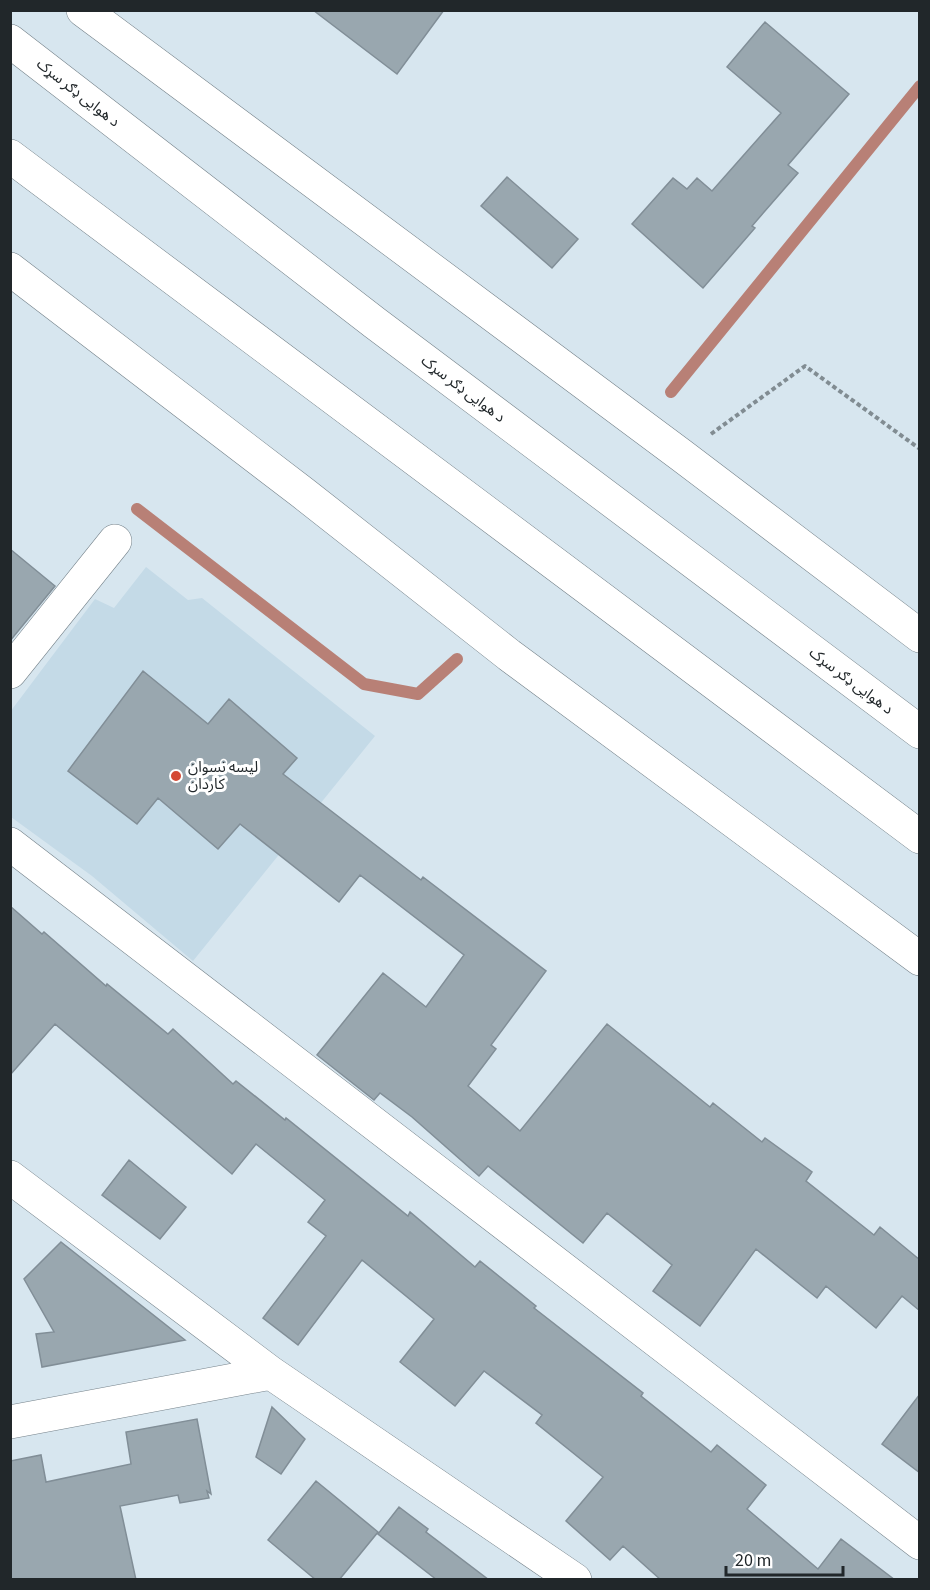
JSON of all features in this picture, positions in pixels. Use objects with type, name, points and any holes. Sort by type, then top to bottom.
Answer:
[{"type":"street","points":[[83,10],[681,455],[920,636]]},
{"type":"street","name":"د هوایی ډګر سړک","points":[[10,40],[375,323],[920,732]]},
{"type":"street","points":[[10,156],[920,837]]},
{"type":"street","points":[[10,269],[303,493],[509,655],[920,959]]},
{"type":"street","points":[[10,672],[115,541]]},
{"type":"street","points":[[10,844],[920,1543]]},
{"type":"street","points":[[10,1178],[271,1373],[575,1580]]},
{"type":"street","points":[[10,1422],[271,1373]]},
{"type":"path","points":[[681,455],[805,366],[920,449]]},
{"type":"shaded area","name":"لیسه نسوان کاردان","points":[[146,567],[188,600],[202,598],[375,736],[193,961],[92,876],[11,817],[10,712],[95,599],[114,608]]},
{"type":"building","points":[[313,10],[444,10],[397,74]]},
{"type":"building","points":[[765,22],[849,94],[788,165],[798,173],[752,226],[755,228],[703,288],[632,224],[673,178],[687,189],[697,178],[712,191],[781,113],[727,67]]},
{"type":"building","points":[[507,177],[578,239],[552,268],[481,206]]},
{"type":"building","points":[[10,549],[55,586],[10,641]]},
{"type":"building","points":[[143,671],[208,724],[229,699],[297,758],[283,774],[421,880],[423,877],[546,971],[491,1045],[496,1049],[468,1086],[520,1131],[607,1024],[710,1107],[713,1103],[762,1142],[765,1138],[812,1172],[806,1181],[874,1235],[880,1227],[920,1260],[920,1311],[902,1296],[876,1328],[826,1286],[817,1298],[756,1249],[700,1326],[653,1291],[672,1265],[607,1213],[583,1243],[488,1166],[479,1176],[412,1117],[380,1093],[374,1100],[317,1055],[383,973],[426,1007],[464,955],[360,875],[339,902],[240,824],[218,849],[158,798],[137,824],[68,771]]},
{"type":"building","points":[[10,906],[106,986],[107,984],[168,1034],[173,1029],[233,1084],[236,1081],[285,1120],[286,1118],[408,1216],[410,1212],[475,1267],[480,1261],[536,1306],[534,1308],[643,1393],[641,1396],[711,1452],[717,1445],[766,1485],[747,1509],[818,1569],[841,1539],[895,1580],[661,1580],[623,1546],[610,1560],[566,1521],[603,1477],[536,1423],[542,1415],[484,1371],[455,1406],[400,1362],[434,1319],[362,1260],[298,1345],[263,1318],[326,1236],[308,1222],[325,1200],[256,1144],[232,1174],[55,1024],[10,1075]]},
{"type":"building","points":[[129,1160],[186,1207],[160,1239],[102,1195]]},
{"type":"building","points":[[61,1242],[185,1340],[42,1367],[36,1334],[54,1332],[24,1279]]},
{"type":"building","points":[[920,1394],[920,1473],[882,1444]]},
{"type":"building","points":[[272,1407],[305,1439],[281,1474],[256,1457]]},
{"type":"building","points":[[197,1419],[211,1494],[207,1491],[209,1498],[180,1503],[178,1495],[120,1506],[136,1580],[10,1580],[10,1461],[41,1455],[46,1482],[131,1464],[126,1432]]},
{"type":"building","points":[[316,1481],[378,1532],[339,1580],[316,1580],[268,1540]]},
{"type":"building","points":[[399,1507],[428,1529],[426,1532],[489,1580],[437,1580],[378,1534]]},
{"type":"waterway","points":[[671,392],[920,86]]},
{"type":"waterway","points":[[137,509],[364,684],[418,694],[457,659]]},
{"type":"place","name":"لیسه نسوان کاردان","points":[[176,776]]}]
